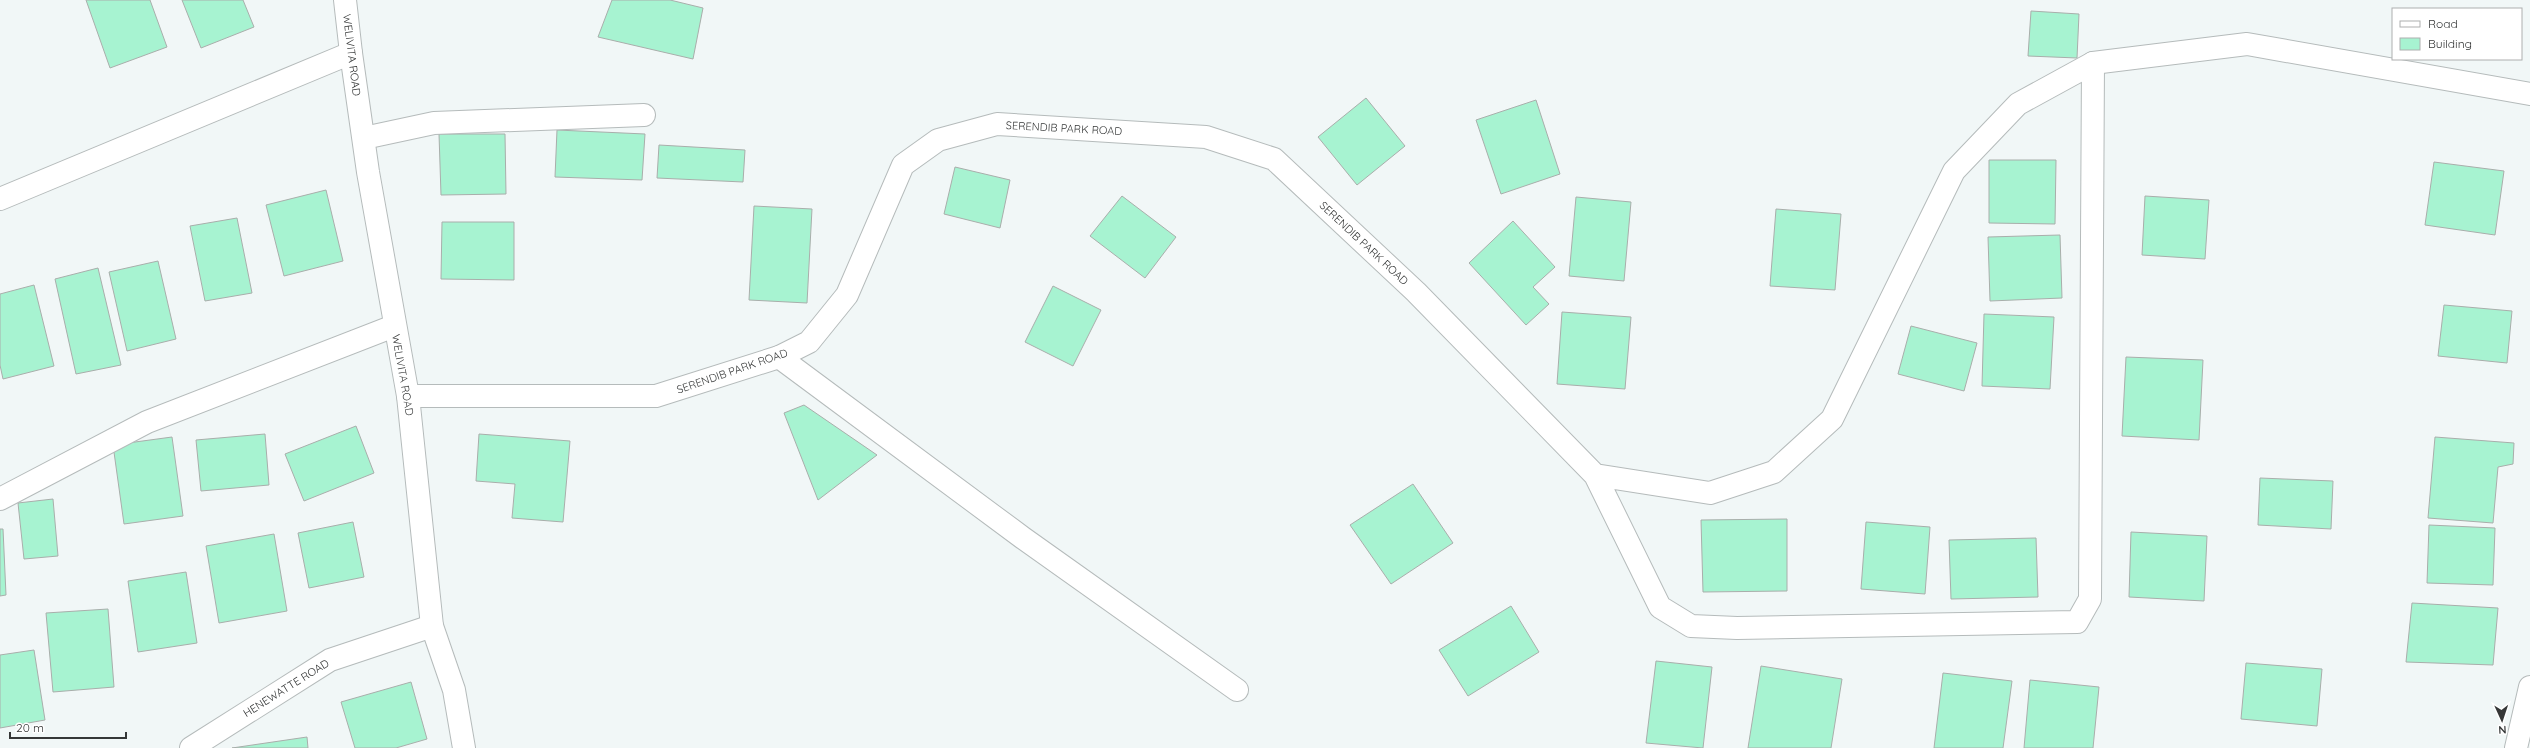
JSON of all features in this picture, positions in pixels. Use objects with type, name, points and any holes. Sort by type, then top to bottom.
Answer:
[{"type":"street","name":"WELIVITA ROAD","points":[[345,0],[350,53],[394,326],[408,396],[432,626],[454,690],[464,748]]},
{"type":"street","points":[[1595,475],[1710,493],[1774,472],[1832,419],[1954,171],[2018,104],[2093,62],[2247,44],[2530,94]]},
{"type":"street","points":[[0,199],[350,53]]},
{"type":"street","name":"SERENDIB PARK ROAD","points":[[408,396],[656,396],[779,357],[809,342],[847,295],[903,165],[938,140],[997,124],[1206,137],[1274,159],[1416,292],[1595,475],[1660,607],[1691,626],[1737,628],[2077,622],[2090,599],[2093,62]]},
{"type":"street","points":[[364,138],[434,123],[644,115]]},
{"type":"street","points":[[0,500],[147,422],[394,326]]},
{"type":"street","points":[[779,357],[1024,538],[1237,690]]},
{"type":"street","name":"HENEWATTE ROAD","points":[[190,748],[330,660],[432,626]]},
{"type":"street","points":[[2516,748],[2530,687]]},
{"type":"building","points":[[86,0],[150,0],[167,47],[110,68]]},
{"type":"building","points":[[182,0],[243,0],[254,27],[201,48]]},
{"type":"building","points":[[612,0],[670,0],[703,8],[693,59],[598,37]]},
{"type":"building","points":[[2031,11],[2079,14],[2077,58],[2028,56]]},
{"type":"building","points":[[1366,98],[1405,146],[1357,185],[1318,137]]},
{"type":"building","points":[[1536,100],[1560,174],[1501,194],[1476,120]]},
{"type":"building","points":[[557,130],[645,134],[642,180],[555,177]]},
{"type":"building","points":[[439,134],[505,134],[506,194],[441,195]]},
{"type":"building","points":[[659,145],[745,150],[743,182],[657,178]]},
{"type":"building","points":[[1989,160],[2056,160],[2055,224],[1989,223]]},
{"type":"building","points":[[2434,162],[2504,171],[2495,235],[2425,225]]},
{"type":"building","points":[[955,167],[1010,180],[1000,228],[944,214]]},
{"type":"building","points":[[326,190],[343,261],[284,276],[266,205]]},
{"type":"building","points":[[1122,196],[1176,237],[1145,278],[1090,236]]},
{"type":"building","points":[[2145,196],[2209,200],[2205,259],[2142,255]]},
{"type":"building","points":[[1576,197],[1631,202],[1624,281],[1569,276]]},
{"type":"building","points":[[754,206],[812,209],[807,303],[749,300]]},
{"type":"building","points":[[1776,209],[1841,214],[1835,290],[1770,286]]},
{"type":"building","points":[[237,218],[252,293],[205,301],[190,226]]},
{"type":"building","points":[[1513,221],[1555,267],[1533,287],[1549,304],[1526,325],[1469,263]]},
{"type":"building","points":[[442,222],[514,222],[514,280],[441,279]]},
{"type":"building","points":[[2060,235],[2062,298],[1990,301],[1988,237]]},
{"type":"building","points":[[158,261],[176,339],[127,351],[109,272]]},
{"type":"building","points":[[98,268],[121,365],[76,374],[55,279]]},
{"type":"building","points":[[34,285],[54,366],[3,379],[0,365],[0,294]]},
{"type":"building","points":[[1053,286],[1101,310],[1073,366],[1025,342]]},
{"type":"building","points":[[2444,305],[2512,311],[2507,363],[2438,356]]},
{"type":"building","points":[[1562,312],[1631,317],[1625,389],[1557,384]]},
{"type":"building","points":[[1984,314],[2054,317],[2050,389],[1982,386]]},
{"type":"building","points":[[1911,326],[1977,343],[1964,391],[1898,374]]},
{"type":"building","points":[[2126,357],[2203,360],[2199,440],[2122,436]]},
{"type":"building","points":[[804,405],[877,455],[818,500],[784,413]]},
{"type":"building","points":[[356,426],[374,473],[304,501],[285,454]]},
{"type":"building","points":[[265,434],[269,485],[201,491],[196,440]]},
{"type":"building","points":[[479,434],[570,441],[563,522],[512,518],[515,484],[476,481]]},
{"type":"building","points":[[172,437],[183,516],[124,524],[113,445]]},
{"type":"building","points":[[2435,437],[2514,443],[2513,464],[2498,467],[2493,523],[2428,518]]},
{"type":"building","points":[[2260,478],[2333,481],[2331,529],[2258,525]]},
{"type":"building","points":[[1413,484],[1453,543],[1391,584],[1350,525]]},
{"type":"building","points":[[53,499],[58,556],[24,559],[18,503]]},
{"type":"building","points":[[1787,519],[1787,591],[1703,592],[1701,520]]},
{"type":"building","points":[[353,522],[364,577],[309,588],[298,533]]},
{"type":"building","points":[[1866,522],[1930,527],[1925,594],[1861,589]]},
{"type":"building","points":[[2429,525],[2495,528],[2493,585],[2427,583]]},
{"type":"building","points":[[0,529],[3,529],[6,595],[0,596]]},
{"type":"building","points":[[2131,532],[2207,536],[2204,601],[2129,597]]},
{"type":"building","points":[[274,534],[287,611],[219,623],[206,546]]},
{"type":"building","points":[[2036,538],[2038,597],[1951,599],[1949,540]]},
{"type":"building","points":[[186,572],[197,643],[138,652],[128,581]]},
{"type":"building","points":[[2412,603],[2498,608],[2493,665],[2406,662]]},
{"type":"building","points":[[1511,606],[1539,652],[1468,696],[1439,650]]},
{"type":"building","points":[[108,609],[114,687],[53,692],[46,613]]},
{"type":"building","points":[[34,650],[45,720],[0,728],[0,655]]},
{"type":"building","points":[[1656,661],[1712,667],[1703,748],[1646,743]]},
{"type":"building","points":[[2246,663],[2322,669],[2317,726],[2241,719]]},
{"type":"building","points":[[1761,666],[1842,679],[1831,748],[1748,748]]},
{"type":"building","points":[[1943,673],[2012,681],[2003,748],[1934,748]]},
{"type":"building","points":[[2030,680],[2099,687],[2093,748],[2024,748]]},
{"type":"building","points":[[411,682],[427,739],[396,748],[355,748],[341,702]]},
{"type":"building","points":[[307,737],[308,748],[232,748]]}]
